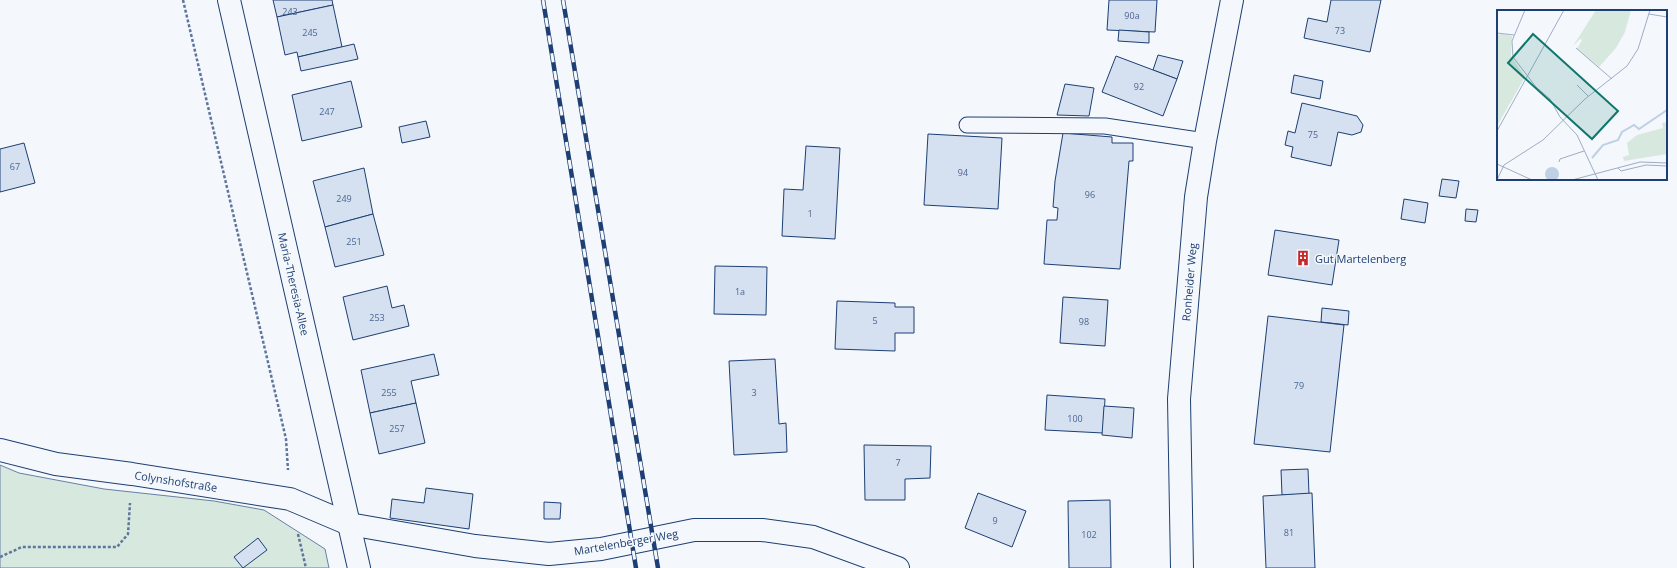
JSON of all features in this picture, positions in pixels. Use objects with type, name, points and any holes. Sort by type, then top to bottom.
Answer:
[{"type":"street","name":"Maria-Theresia-Allee","points":[[229,0],[359,568]]},
{"type":"street","name":"Ronheider Weg","points":[[1182,568],[1179,399],[1196,197],[1232,0]]},
{"type":"street","name":"Colynshofstraße","points":[[0,450],[56,464],[132,474],[290,499],[350,524]]},
{"type":"street","name":"Martelenberger Weg","points":[[350,524],[475,546],[549,554],[601,549],[694,530],[762,530],[813,537],[898,568]]},
{"type":"lane","points":[[967,125],[1105,126],[1205,142]]},
{"type":"path","points":[[183,0],[286,439],[290,499],[306,568]]},
{"type":"path","points":[[0,557],[22,547],[117,547],[128,534],[130,502]]},
{"type":"shaded area","points":[[0,465],[19,473],[104,489],[214,501],[264,510],[325,549],[329,568],[0,568]]},
{"type":"building","points":[[273,0],[332,0],[333,5],[277,17]]},
{"type":"building","points":[[1109,0],[1157,0],[1155,32],[1107,30]]},
{"type":"building","points":[[1331,0],[1381,0],[1370,52],[1304,38],[1308,18],[1327,22]]},
{"type":"building","points":[[333,5],[342,47],[298,57],[297,52],[285,55],[277,17]]},
{"type":"building","points":[[1119,30],[1149,32],[1149,43],[1118,41]]},
{"type":"building","points":[[354,44],[358,59],[301,71],[298,57]]},
{"type":"building","points":[[1158,55],[1183,61],[1177,79],[1153,70]]},
{"type":"building","points":[[1116,56],[1177,79],[1163,116],[1102,92]]},
{"type":"building","points":[[1294,75],[1323,81],[1320,99],[1291,93]]},
{"type":"building","points":[[351,81],[362,127],[302,141],[292,95]]},
{"type":"building","points":[[1065,84],[1094,88],[1089,116],[1057,115]]},
{"type":"building","points":[[1302,103],[1357,116],[1363,125],[1361,132],[1352,135],[1338,132],[1331,166],[1291,157],[1293,147],[1285,145],[1288,131],[1295,133]]},
{"type":"building","points":[[426,121],[430,137],[402,143],[399,127]]},
{"type":"building","points":[[1063,133],[1112,137],[1112,143],[1133,143],[1133,161],[1129,161],[1120,269],[1044,264],[1047,220],[1057,220],[1058,208],[1053,207],[1055,181]]},
{"type":"building","points":[[928,134],[1002,138],[998,209],[924,205]]},
{"type":"building","points":[[24,143],[35,183],[0,192],[0,149]]},
{"type":"building","points":[[806,146],[840,148],[835,239],[782,236],[784,189],[803,190]]},
{"type":"building","points":[[364,168],[373,214],[325,227],[313,181]]},
{"type":"building","points":[[1442,179],[1459,181],[1456,198],[1439,196]]},
{"type":"building","points":[[1404,199],[1428,203],[1425,223],[1401,219]]},
{"type":"building","points":[[1466,209],[1478,210],[1476,222],[1465,221]]},
{"type":"building","points":[[373,214],[384,255],[335,267],[325,227]]},
{"type":"building","name":"Gut Martelenberg","points":[[1275,230],[1339,240],[1332,285],[1268,275]]},
{"type":"building","points":[[715,266],[767,267],[766,315],[714,314]]},
{"type":"building","points":[[387,286],[392,308],[404,305],[409,326],[353,340],[343,297]]},
{"type":"building","points":[[1063,297],[1108,300],[1105,346],[1060,343]]},
{"type":"building","points":[[837,301],[895,303],[895,307],[914,307],[914,333],[895,333],[895,351],[835,349]]},
{"type":"building","points":[[1322,308],[1349,311],[1348,325],[1321,322]]},
{"type":"building","points":[[1268,316],[1344,325],[1330,452],[1254,444]]},
{"type":"building","points":[[434,354],[439,375],[411,381],[416,403],[370,413],[361,370]]},
{"type":"building","points":[[775,359],[779,424],[786,423],[787,452],[734,455],[729,361]]},
{"type":"building","points":[[1047,395],[1105,399],[1103,433],[1045,430]]},
{"type":"building","points":[[416,403],[425,443],[379,454],[370,413]]},
{"type":"building","points":[[1104,406],[1134,408],[1132,438],[1102,435]]},
{"type":"building","points":[[864,445],[931,446],[930,478],[905,479],[905,500],[865,500]]},
{"type":"building","points":[[1308,469],[1309,494],[1282,495],[1281,470]]},
{"type":"building","points":[[426,488],[473,494],[469,529],[390,518],[392,499],[424,503]]},
{"type":"building","points":[[978,493],[1026,511],[1012,547],[965,528]]},
{"type":"building","points":[[1312,493],[1315,568],[1266,568],[1263,496]]},
{"type":"building","points":[[1110,500],[1111,568],[1069,568],[1068,501]]},
{"type":"building","points":[[544,502],[561,503],[560,519],[544,519]]},
{"type":"building","points":[[258,538],[267,550],[243,568],[234,557]]},
{"type":"railway","points":[[543,0],[636,568]]},
{"type":"railway","points":[[563,0],[658,568]]},
{"type":"place","name":"Gut Martelenberg","points":[[1303,258]]}]
